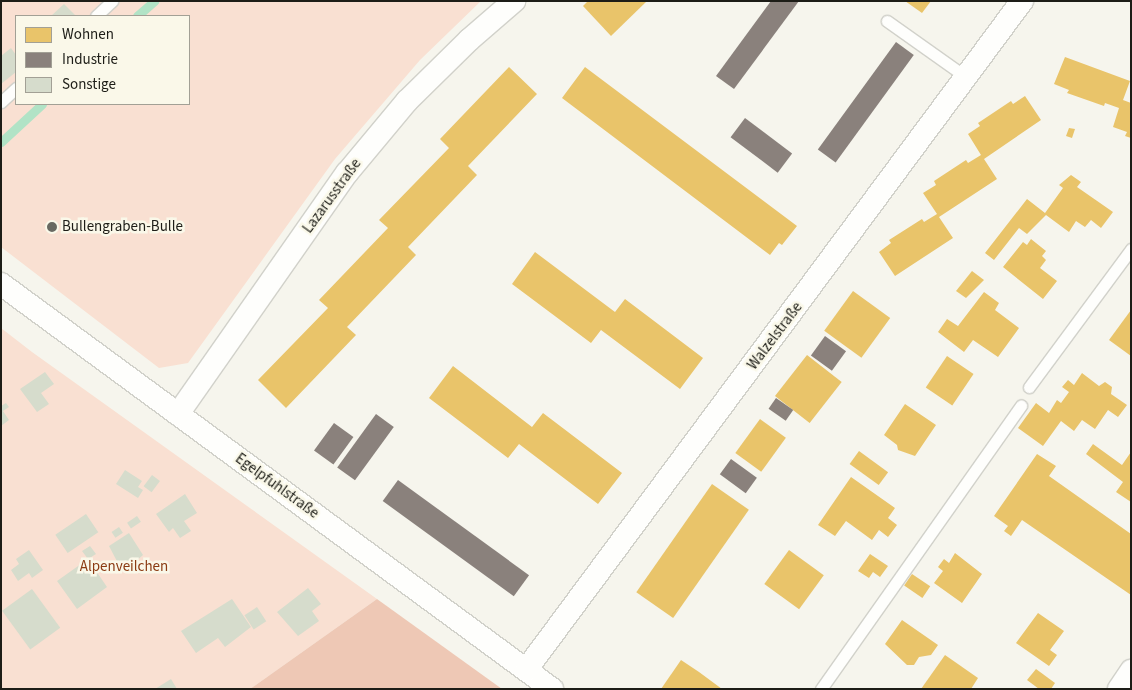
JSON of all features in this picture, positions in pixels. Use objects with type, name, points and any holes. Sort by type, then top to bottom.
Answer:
[{"type":"street","name":"Lazarusstraße","points":[[178,414],[347,173],[406,101],[514,1]]},
{"type":"street","name":"Walzelstraße","points":[[526,670],[1022,1]]},
{"type":"street","name":"Egelpfuhlstraße","points":[[1,284],[552,689]]},
{"type":"street","points":[[1119,689],[1131,671]]},
{"type":"lane","points":[[97,15],[112,1]]},
{"type":"lane","points":[[887,21],[966,77]]},
{"type":"lane","points":[[1,102],[15,89]]},
{"type":"lane","points":[[1029,387],[1131,249]]},
{"type":"lane","points":[[821,689],[1021,406]]},
{"type":"green space","points":[[1,1],[481,1],[420,60],[335,159],[188,363],[159,368],[1,247]]},
{"type":"green space","name":"Alpenveilchen","points":[[1,328],[377,599],[250,689],[1,689]]},
{"type":"shaded area","points":[[377,599],[502,689],[250,689]]},
{"type":"building: Wohnen","points":[[588,1],[647,1],[611,36],[583,6]]},
{"type":"building: Wohnen","points":[[905,1],[931,1],[922,13]]},
{"type":"building: Wohnen","points":[[1065,57],[1130,81],[1123,100],[1131,103],[1131,138],[1125,136],[1127,132],[1113,127],[1119,108],[1105,103],[1104,106],[1067,93],[1069,90],[1054,84]]},
{"type":"building: Wohnen","points":[[509,67],[537,94],[468,166],[477,175],[408,247],[416,255],[347,327],[356,335],[286,408],[258,380],[328,308],[319,300],[388,228],[379,220],[449,148],[440,139]]},
{"type":"building: Wohnen","points":[[585,67],[797,226],[782,245],[779,243],[770,255],[562,98]]},
{"type":"building: Wohnen","points":[[1025,96],[1041,120],[984,159],[997,179],[939,217],[953,238],[895,276],[879,252],[891,243],[889,240],[922,219],[924,222],[937,214],[923,193],[936,185],[934,181],[966,160],[968,163],[981,155],[968,134],[980,126],[978,123],[1011,101],[1013,104]]},
{"type":"building: Wohnen","points":[[1069,128],[1075,129],[1072,138],[1066,136]]},
{"type":"building: Wohnen","points":[[1071,175],[1081,182],[1077,187],[1113,212],[1101,228],[1091,220],[1085,227],[1076,221],[1069,232],[1046,215],[1027,234],[1019,228],[994,260],[985,253],[1027,199],[1045,213],[1063,188],[1059,185]]},
{"type":"building: Wohnen","points":[[1031,239],[1046,251],[1042,256],[1046,260],[1040,268],[1057,281],[1043,299],[1003,267],[1023,242],[1027,245]]},
{"type":"building: Wohnen","points":[[535,252],[615,312],[625,299],[703,358],[680,389],[601,330],[591,343],[512,284]]},
{"type":"building: Wohnen","points":[[972,271],[984,280],[966,298],[956,291]]},
{"type":"building: Wohnen","points":[[853,291],[890,318],[861,358],[824,331]]},
{"type":"building: Wohnen","points":[[984,292],[999,303],[995,310],[1019,328],[998,357],[973,340],[964,352],[938,332],[947,319],[958,326]]},
{"type":"building: Wohnen","points":[[1131,310],[1131,356],[1109,340]]},
{"type":"building: Wohnen","points":[[807,355],[842,382],[810,423],[775,396]]},
{"type":"building: Wohnen","points":[[947,356],[974,374],[952,405],[926,388]]},
{"type":"building: Wohnen","points":[[453,366],[532,427],[543,413],[622,473],[598,504],[519,444],[508,458],[429,398]]},
{"type":"building: Wohnen","points":[[1082,373],[1099,386],[1105,382],[1112,387],[1111,394],[1127,405],[1118,417],[1108,410],[1095,429],[1082,420],[1074,431],[1061,421],[1043,446],[1018,428],[1036,403],[1049,413],[1057,400],[1061,403],[1069,392],[1062,387],[1068,380],[1074,385]]},
{"type":"building: Wohnen","points":[[905,404],[936,425],[915,456],[898,450],[897,445],[884,435]]},
{"type":"building: Wohnen","points":[[760,419],[786,438],[761,472],[735,453]]},
{"type":"building: Wohnen","points":[[1093,444],[1122,465],[1131,452],[1131,502],[1116,492],[1123,482],[1086,454]]},
{"type":"building: Wohnen","points":[[859,451],[888,472],[879,485],[850,464]]},
{"type":"building: Wohnen","points":[[1037,454],[1056,466],[1049,476],[1131,534],[1131,595],[1022,520],[1011,536],[1004,531],[1008,526],[994,516]]},
{"type":"building: Wohnen","points":[[851,477],[895,508],[888,518],[897,525],[888,537],[879,530],[872,540],[846,521],[835,536],[818,525]]},
{"type":"building: Wohnen","points":[[712,484],[749,510],[673,618],[636,592]]},
{"type":"building: Wohnen","points":[[789,550],[824,575],[799,609],[764,584]]},
{"type":"building: Wohnen","points":[[955,553],[982,574],[962,603],[934,583],[943,571],[938,567],[944,559],[949,563]]},
{"type":"building: Wohnen","points":[[870,554],[888,566],[880,577],[873,572],[869,578],[858,571]]},
{"type":"building: Wohnen","points":[[912,574],[930,586],[922,598],[904,586]]},
{"type":"building: Wohnen","points":[[1038,613],[1064,631],[1050,650],[1057,655],[1049,666],[1016,643]]},
{"type":"building: Wohnen","points":[[902,620],[938,645],[931,655],[919,657],[914,665],[907,665],[885,644]]},
{"type":"building: Wohnen","points":[[945,655],[978,678],[971,689],[921,689]]},
{"type":"building: Wohnen","points":[[681,660],[699,672],[722,689],[661,689]]},
{"type":"building: Wohnen","points":[[1036,669],[1055,683],[1051,689],[1039,689],[1027,680]]},
{"type":"building: Industrie","points":[[771,1],[799,1],[734,89],[716,76]]},
{"type":"building: Industrie","points":[[896,42],[914,55],[836,163],[818,150]]},
{"type":"building: Industrie","points":[[745,118],[792,154],[778,173],[731,137]]},
{"type":"building: Industrie","points":[[825,336],[846,351],[832,371],[811,355]]},
{"type":"building: Industrie","points":[[776,398],[793,410],[786,421],[769,409]]},
{"type":"building: Industrie","points":[[376,414],[394,427],[355,480],[337,467]]},
{"type":"building: Industrie","points":[[334,423],[353,437],[333,465],[314,451]]},
{"type":"building: Industrie","points":[[731,459],[757,478],[746,493],[720,474]]},
{"type":"building: Industrie","points":[[398,480],[529,575],[514,596],[383,501]]},
{"type":"building: Sonstige","points":[[64,4],[75,15],[52,15]]},
{"type":"building: Sonstige","points":[[11,48],[15,54],[15,73],[1,84],[1,56]]},
{"type":"building: Sonstige","points":[[45,372],[54,384],[41,393],[49,404],[37,412],[20,389]]},
{"type":"building: Sonstige","points":[[6,403],[9,407],[3,411],[9,420],[1,426],[1,406]]},
{"type":"building: Sonstige","points":[[125,470],[142,481],[138,487],[143,490],[138,498],[116,484]]},
{"type":"building: Sonstige","points":[[152,475],[160,481],[152,492],[144,486]]},
{"type":"building: Sonstige","points":[[185,494],[197,513],[184,521],[191,531],[180,538],[173,528],[169,532],[156,514]]},
{"type":"building: Sonstige","points":[[86,514],[98,532],[68,553],[55,535]]},
{"type":"building: Sonstige","points":[[137,516],[141,522],[131,529],[127,523]]},
{"type":"building: Sonstige","points":[[119,527],[123,533],[115,538],[112,532]]},
{"type":"building: Sonstige","points":[[129,533],[143,555],[128,568],[121,569],[109,546]]},
{"type":"building: Sonstige","points":[[90,546],[96,554],[88,559],[82,551]]},
{"type":"building: Sonstige","points":[[29,550],[43,570],[32,578],[29,573],[18,581],[11,570],[19,564],[16,559]]},
{"type":"building: Sonstige","points":[[88,559],[107,587],[77,609],[57,581]]},
{"type":"building: Sonstige","points":[[308,588],[321,604],[312,611],[319,621],[298,636],[277,612]]},
{"type":"building: Sonstige","points":[[32,589],[60,628],[30,650],[2,611]]},
{"type":"building: Sonstige","points":[[232,599],[251,627],[225,647],[218,638],[196,653],[181,631]]},
{"type":"building: Sonstige","points":[[257,607],[266,621],[254,629],[244,615]]},
{"type":"building: Sonstige","points":[[171,679],[177,689],[155,689]]},
{"type":"waterway","points":[[138,15],[154,1]]},
{"type":"waterway","points":[[1,142],[41,105]]},
{"type":"place","name":"Bullengraben-Bulle","points":[[52,227]]}]
